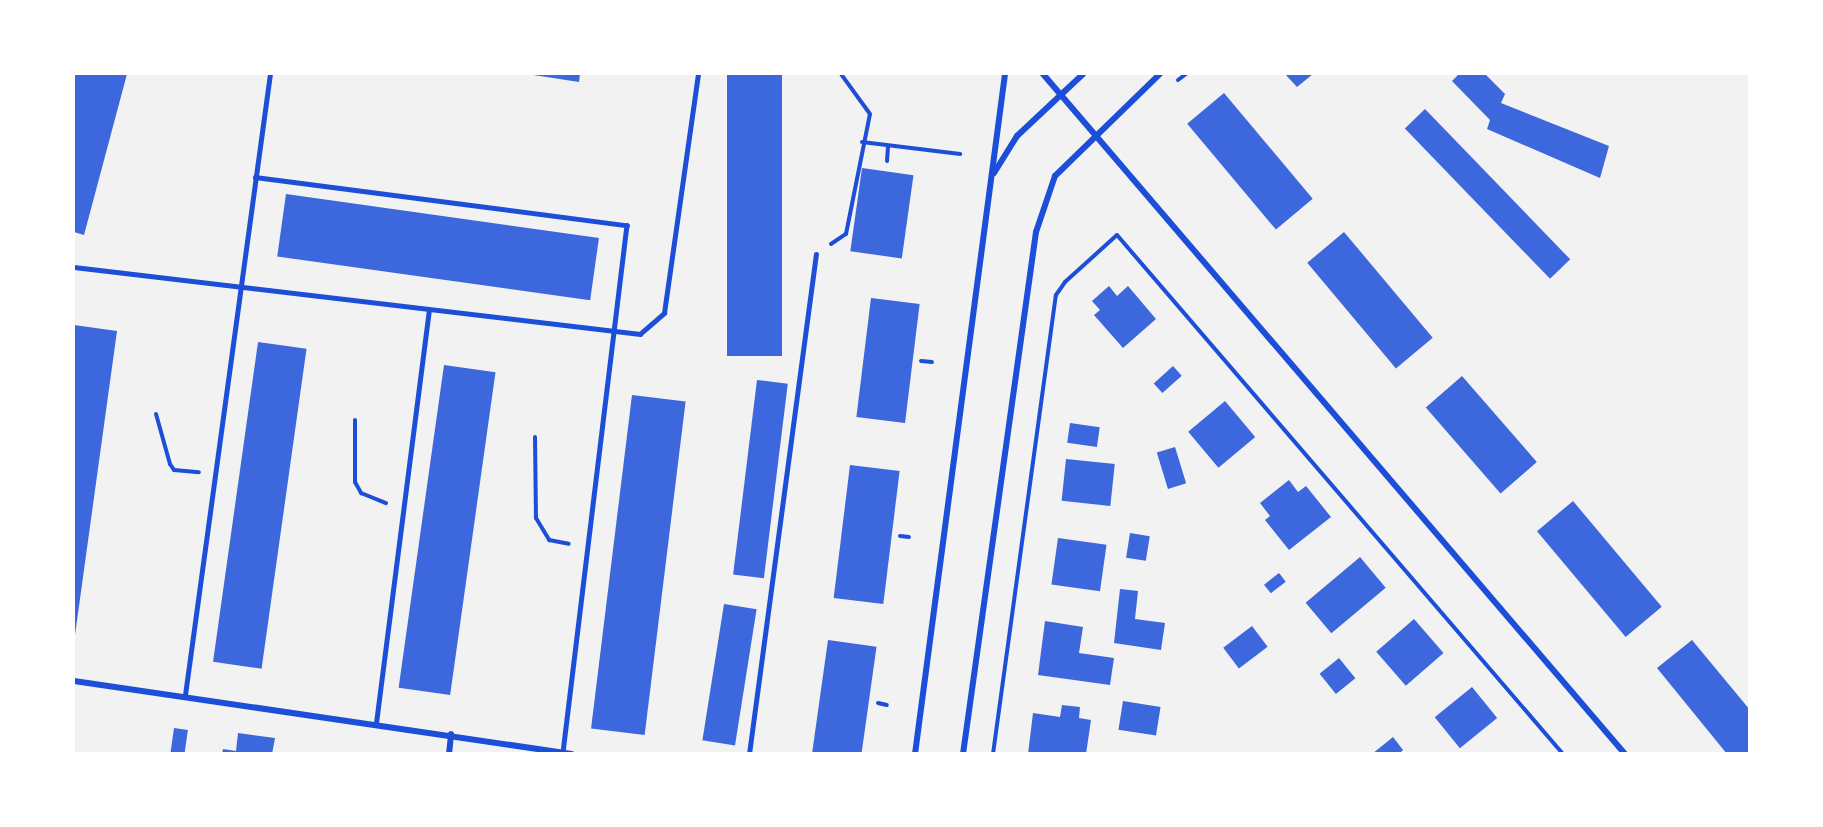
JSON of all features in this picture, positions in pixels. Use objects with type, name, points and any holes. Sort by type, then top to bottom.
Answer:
[{"type":"street","points":[[915,753],[1005,74]]},
{"type":"street","points":[[1043,74],[1625,753]]},
{"type":"street","points":[[992,176],[1017,136],[1060,93],[1083,74]]},
{"type":"street","points":[[963,753],[1036,232],[1054,176],[1160,74]]},
{"type":"street","points":[[74,681],[185,695],[572,753]]},
{"type":"street","points":[[449,753],[451,734]]},
{"type":"lane","points":[[185,695],[239,287],[270,74]]},
{"type":"lane","points":[[74,267],[614,333],[640,334],[664,313],[698,74]]},
{"type":"lane","points":[[255,177],[627,225],[563,752]]},
{"type":"lane","points":[[749,753],[816,254]]},
{"type":"lane","points":[[376,723],[429,311]]},
{"type":"path","points":[[816,254],[846,234],[862,142],[870,114],[841,74]]},
{"type":"path","points":[[862,142],[960,154]]},
{"type":"path","points":[[887,161],[888,146]]},
{"type":"path","points":[[993,753],[1056,296],[1065,282],[1117,235],[1563,753]]},
{"type":"path","points":[[921,362],[932,362]]},
{"type":"path","points":[[156,414],[174,470],[214,473]]},
{"type":"path","points":[[355,420],[355,482],[361,493],[375,501],[404,506]]},
{"type":"path","points":[[535,437],[536,518],[541,530],[557,543],[588,546]]},
{"type":"path","points":[[900,536],[909,537]]},
{"type":"path","points":[[878,704],[887,705]]},
{"type":"building","points":[[74,74],[127,74],[84,235],[74,232]]},
{"type":"building","points":[[527,74],[580,74],[579,82]]},
{"type":"building","points":[[727,74],[782,74],[782,356],[727,356]]},
{"type":"building","points":[[1285,74],[1313,74],[1297,87]]},
{"type":"building","points":[[1459,74],[1485,74],[1505,94],[1501,103],[1609,146],[1600,178],[1487,129],[1490,120],[1452,81]]},
{"type":"building","points":[[1224,93],[1313,199],[1276,230],[1187,124]]},
{"type":"building","points":[[1425,109],[1570,259],[1550,279],[1405,128]]},
{"type":"building","points":[[862,168],[913,175],[902,258],[850,251]]},
{"type":"building","points":[[286,194],[599,238],[590,300],[277,256]]},
{"type":"building","points":[[1344,232],[1433,338],[1396,369],[1307,263]]},
{"type":"building","points":[[1109,286],[1117,296],[1128,286],[1156,319],[1123,348],[1094,315],[1100,310],[1092,301]]},
{"type":"building","points":[[871,298],[920,304],[905,423],[856,417]]},
{"type":"building","points":[[74,325],[117,331],[75,635],[74,634]]},
{"type":"building","points":[[258,342],[307,349],[262,669],[213,662]]},
{"type":"building","points":[[444,365],[495,372],[450,695],[399,688]]},
{"type":"building","points":[[1173,366],[1182,376],[1162,393],[1154,383]]},
{"type":"building","points":[[1462,376],[1537,462],[1501,494],[1426,407]]},
{"type":"building","points":[[757,380],[788,384],[764,578],[733,575]]},
{"type":"building","points":[[632,395],[686,402],[645,735],[591,728]]},
{"type":"building","points":[[1225,401],[1255,437],[1218,468],[1188,432]]},
{"type":"building","points":[[1070,423],[1100,427],[1097,447],[1067,443]]},
{"type":"building","points":[[1175,447],[1186,483],[1168,489],[1157,453]]},
{"type":"building","points":[[1066,459],[1115,464],[1110,506],[1062,501]]},
{"type":"building","points":[[850,465],[900,471],[883,604],[834,598]]},
{"type":"building","points":[[1289,480],[1298,492],[1306,486],[1331,517],[1289,550],[1265,520],[1270,516],[1260,503]]},
{"type":"building","points":[[1573,501],[1662,607],[1626,637],[1537,531]]},
{"type":"building","points":[[1130,533],[1150,536],[1146,561],[1126,558]]},
{"type":"building","points":[[1058,538],[1107,545],[1100,591],[1051,585]]},
{"type":"building","points":[[1360,557],[1386,588],[1331,633],[1306,603]]},
{"type":"building","points":[[1279,573],[1286,582],[1271,593],[1264,585]]},
{"type":"building","points":[[1120,589],[1138,591],[1135,619],[1165,623],[1161,650],[1114,643]]},
{"type":"building","points":[[724,604],[757,609],[735,745],[702,740]]},
{"type":"building","points":[[1414,619],[1444,653],[1406,686],[1376,652]]},
{"type":"building","points":[[1045,621],[1083,627],[1079,653],[1114,658],[1110,685],[1038,675]]},
{"type":"building","points":[[1252,626],[1268,647],[1239,668],[1223,648]]},
{"type":"building","points":[[828,640],[877,647],[861,754],[812,754]]},
{"type":"building","points":[[1692,640],[1750,710],[1750,754],[1727,754],[1657,668]]},
{"type":"building","points":[[1339,658],[1355,678],[1336,694],[1320,674]]},
{"type":"building","points":[[1472,687],[1497,718],[1460,748],[1435,717]]},
{"type":"building","points":[[1123,701],[1161,707],[1156,736],[1118,730]]},
{"type":"building","points":[[1062,705],[1080,707],[1079,718],[1091,720],[1086,754],[1028,754],[1033,713],[1060,717]]},
{"type":"building","points":[[174,728],[188,730],[184,754],[170,754]]},
{"type":"building","points":[[238,733],[275,738],[272,754],[222,754],[223,749],[236,751]]},
{"type":"building","points":[[1393,737],[1403,750],[1399,754],[1372,754]]}]
